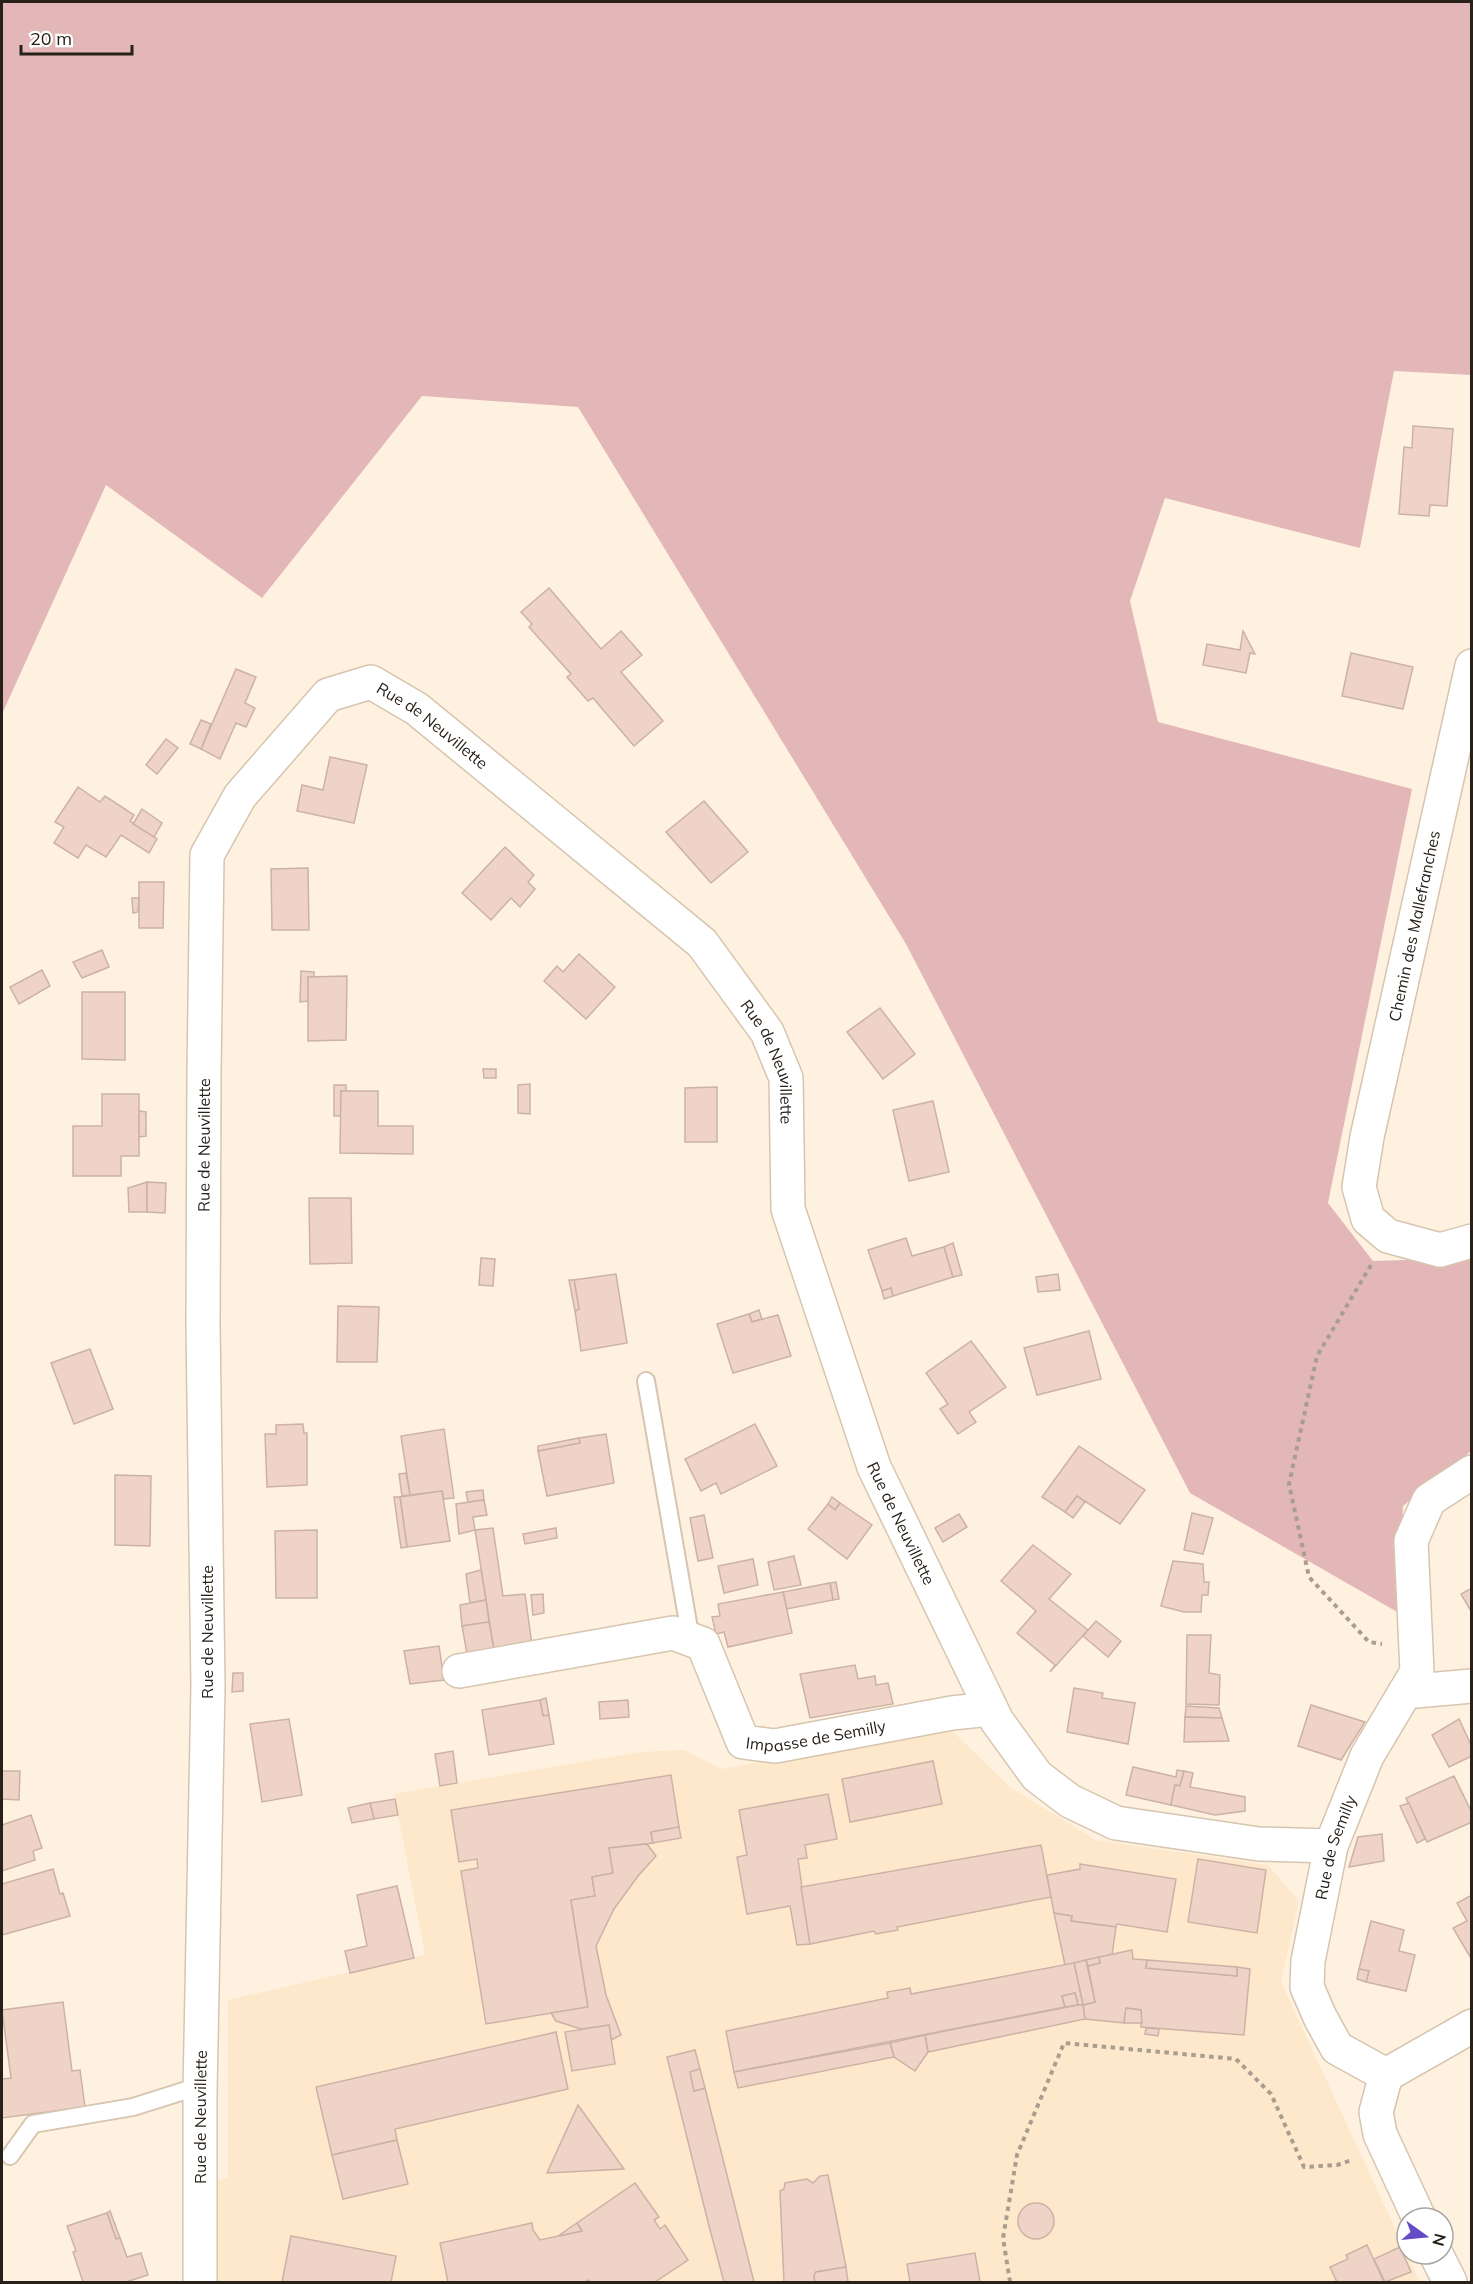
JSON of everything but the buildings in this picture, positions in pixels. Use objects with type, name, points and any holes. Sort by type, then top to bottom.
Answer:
[{"type":"street","name":"Chemin des Mallefranches","points":[[1388,1236],[1368,1219],[1359,1187],[1367,1137],[1472,666]]},
{"type":"street","name":"Rue de Neuvillette","points":[[200,2283],[200,2092],[208,1686],[204,1325],[207,855],[240,796],[328,695],[371,682],[417,709],[702,943],[767,1032],[786,1078],[788,1209],[874,1467],[996,1721],[1037,1776],[1070,1801],[1116,1823],[1259,1844],[1331,1846]]},
{"type":"street","points":[[1388,1236],[1440,1250],[1472,1241]]},
{"type":"street","name":"Rue de Semilly","points":[[1386,2075],[1337,2048],[1307,1987],[1308,1961],[1331,1846],[1367,1756],[1417,1672],[1411,1541],[1429,1500],[1472,1473]]},
{"type":"street","points":[[459,1671],[673,1633],[691,1640]]},
{"type":"street","name":"Impasse de Semilly","points":[[691,1640],[703,1644],[742,1742],[775,1746],[952,1713],[990,1709]]},
{"type":"street","points":[[1405,1692],[1472,1686]]},
{"type":"street","points":[[1413,2206],[1380,2134],[1376,2112],[1386,2075],[1472,2026]]},
{"type":"street","points":[[1442,2266],[1450,2283]]},
{"type":"lane","points":[[646,1382],[691,1640]]},
{"type":"lane","points":[[10,2156],[33,2124],[133,2107],[187,2090],[200,2092]]},
{"type":"path","points":[[1388,1236],[1317,1356],[1289,1484],[1308,1577],[1369,1642],[1416,1647]]},
{"type":"path","points":[[1010,2283],[1003,2238],[1017,2155],[1064,2043],[1236,2059],[1271,2094],[1304,2168],[1356,2159]]},
{"type":"shaded area","points":[[2,2],[1471,2],[1471,375],[1394,371],[1360,548],[1165,498],[1130,601],[1158,722],[1412,789],[1328,1203],[1373,1261],[1471,1258],[1471,1451],[1403,1506],[1399,1613],[1190,1493],[906,944],[578,407],[422,396],[262,598],[106,485],[2,714]]},
{"type":"shaded area","points":[[947,1726],[1011,1788],[1096,1840],[1268,1865],[1299,1901],[1281,1982],[1395,2228],[1395,2266],[1413,2266],[1420,2282],[212,2282],[212,2181],[228,2178],[228,2000],[425,1955],[394,1794],[640,1752],[684,1750],[722,1769]]}]
